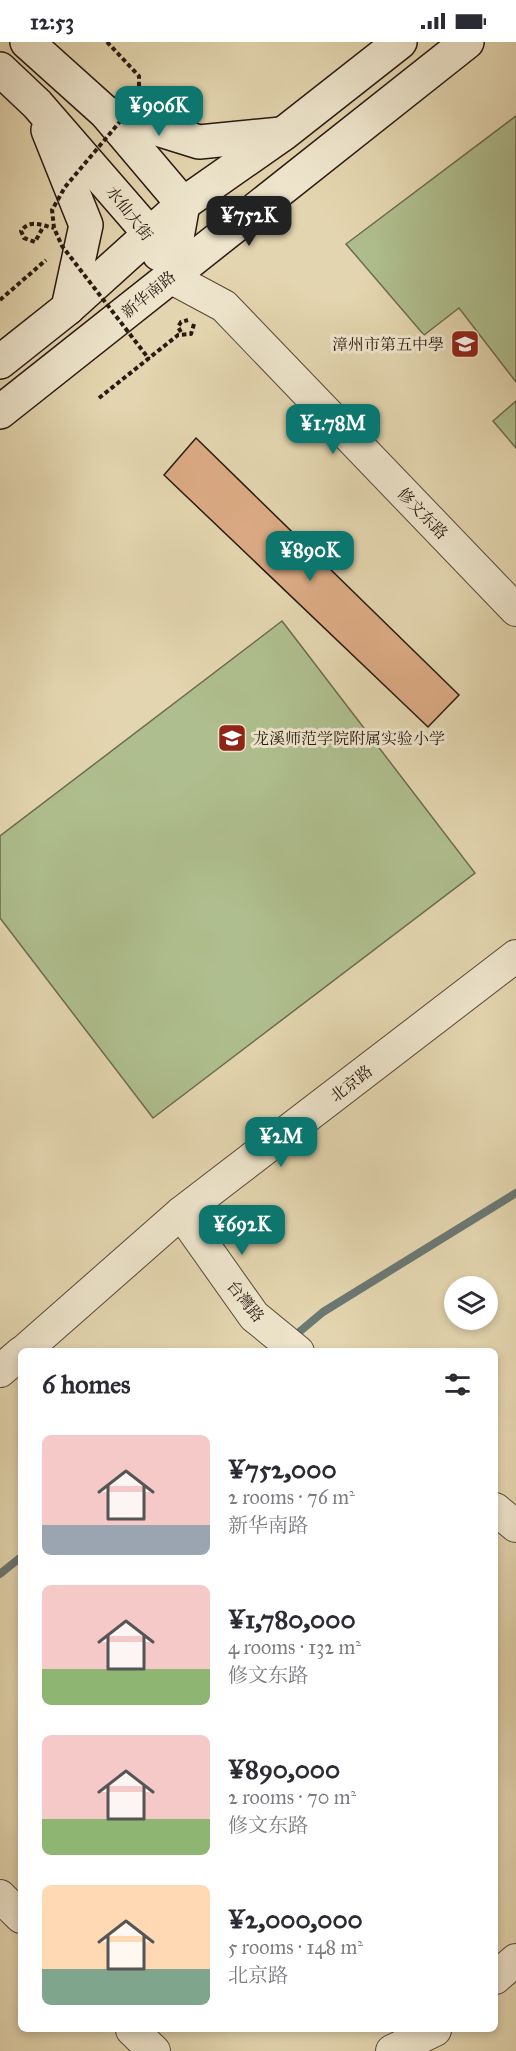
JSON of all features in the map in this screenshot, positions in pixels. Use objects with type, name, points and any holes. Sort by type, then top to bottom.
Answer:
[{"type":"main road","points":[[27,42],[106,113],[183,204]]},
{"type":"main road","points":[[0,362],[68,308],[183,204],[282,134],[400,42]]},
{"type":"main road","name":"新华南路","points":[[0,412],[467,42]]},
{"type":"main road","name":"水仙大街","points":[[0,69],[37,104],[149,233],[170,277]]},
{"type":"main road","points":[[37,104],[86,225],[68,308]]},
{"type":"main road","points":[[106,113],[199,142],[282,134]]},
{"type":"main road","name":"水仙大街","points":[[170,277],[183,204]]},
{"type":"street","name":"修文东路","points":[[170,277],[224,306],[516,609]]},
{"type":"street","name":"北京路","points":[[27,1348],[181,1213],[516,956]]},
{"type":"street","name":"台灣路","points":[[181,1213],[254,1316],[293,1348]]},
{"type":"street","name":"北京路","points":[[0,1371],[18,1355]]},
{"type":"street","points":[[498,1511],[516,1526]]},
{"type":"street","points":[[0,1896],[18,1914]]},
{"type":"street","points":[[498,1975],[516,1960]]},
{"type":"street","points":[[134,2032],[154,2051]]},
{"type":"street","points":[[392,2051],[431,2032]]},
{"type":"path","points":[[107,42],[139,76],[139,99],[65,187],[52,210],[54,228],[62,246],[149,359]]},
{"type":"path","points":[[42,229],[40,237],[35,242],[29,242],[21,231],[25,225],[32,223],[54,228]]},
{"type":"path","points":[[0,300],[29,275]]},
{"type":"path","points":[[99,398],[177,335],[191,334],[194,323],[181,322],[179,329]]},
{"type":"green space","name":"漳州市第五中學","points":[[516,116],[516,382],[459,308],[424,335],[346,244]]},
{"type":"green space","points":[[516,401],[516,448],[493,421]]},
{"type":"green space","points":[[282,621],[475,873],[153,1118],[0,918],[0,836]]},
{"type":"building","points":[[196,438],[459,695],[428,727],[164,475]]},
{"type":"waterway","points":[[292,1338],[323,1312],[516,1193]]},
{"type":"waterway","points":[[0,1574],[18,1559]]},
{"type":"place","name":"漳州市第五中學","points":[[465,344]]},
{"type":"place","name":"龙溪师范学院附属实验小学","points":[[232,738]]}]
